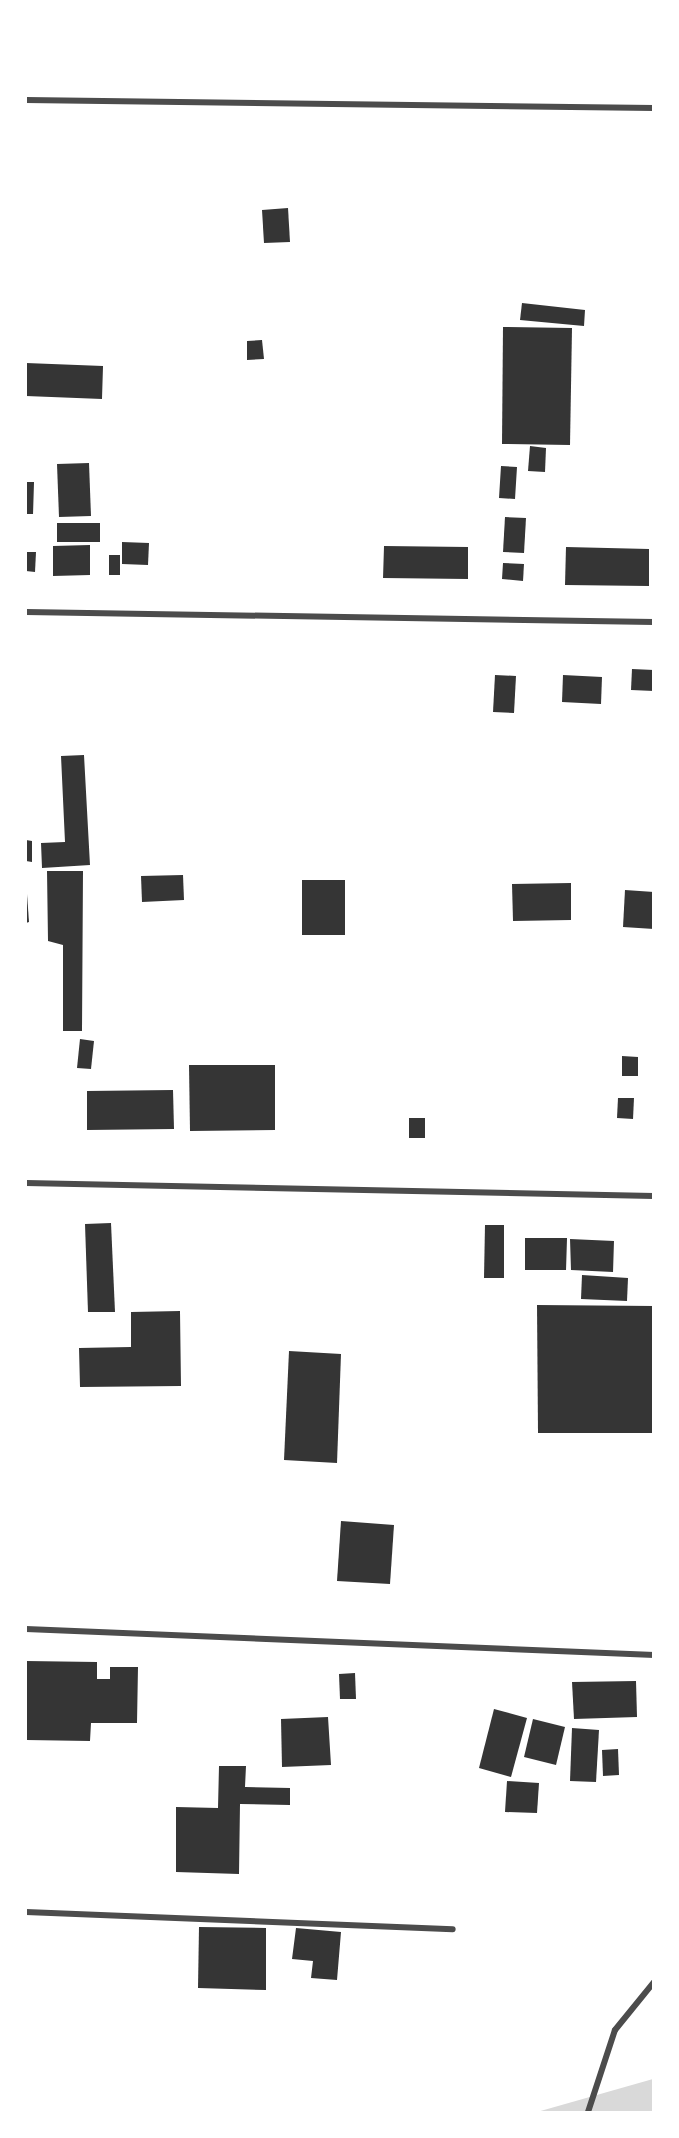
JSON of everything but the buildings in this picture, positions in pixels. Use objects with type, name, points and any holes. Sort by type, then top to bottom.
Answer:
[{"type":"street","points":[[26,100],[654,108]]},
{"type":"street","points":[[26,612],[654,622]]},
{"type":"street","points":[[26,1183],[654,1196]]},
{"type":"street","points":[[26,1629],[654,1655]]},
{"type":"street","points":[[26,1912],[453,1929]]},
{"type":"street","points":[[588,2112],[615,2030],[654,1982]]},
{"type":"shaded area","points":[[653,2079],[653,2112],[537,2112]]}]
